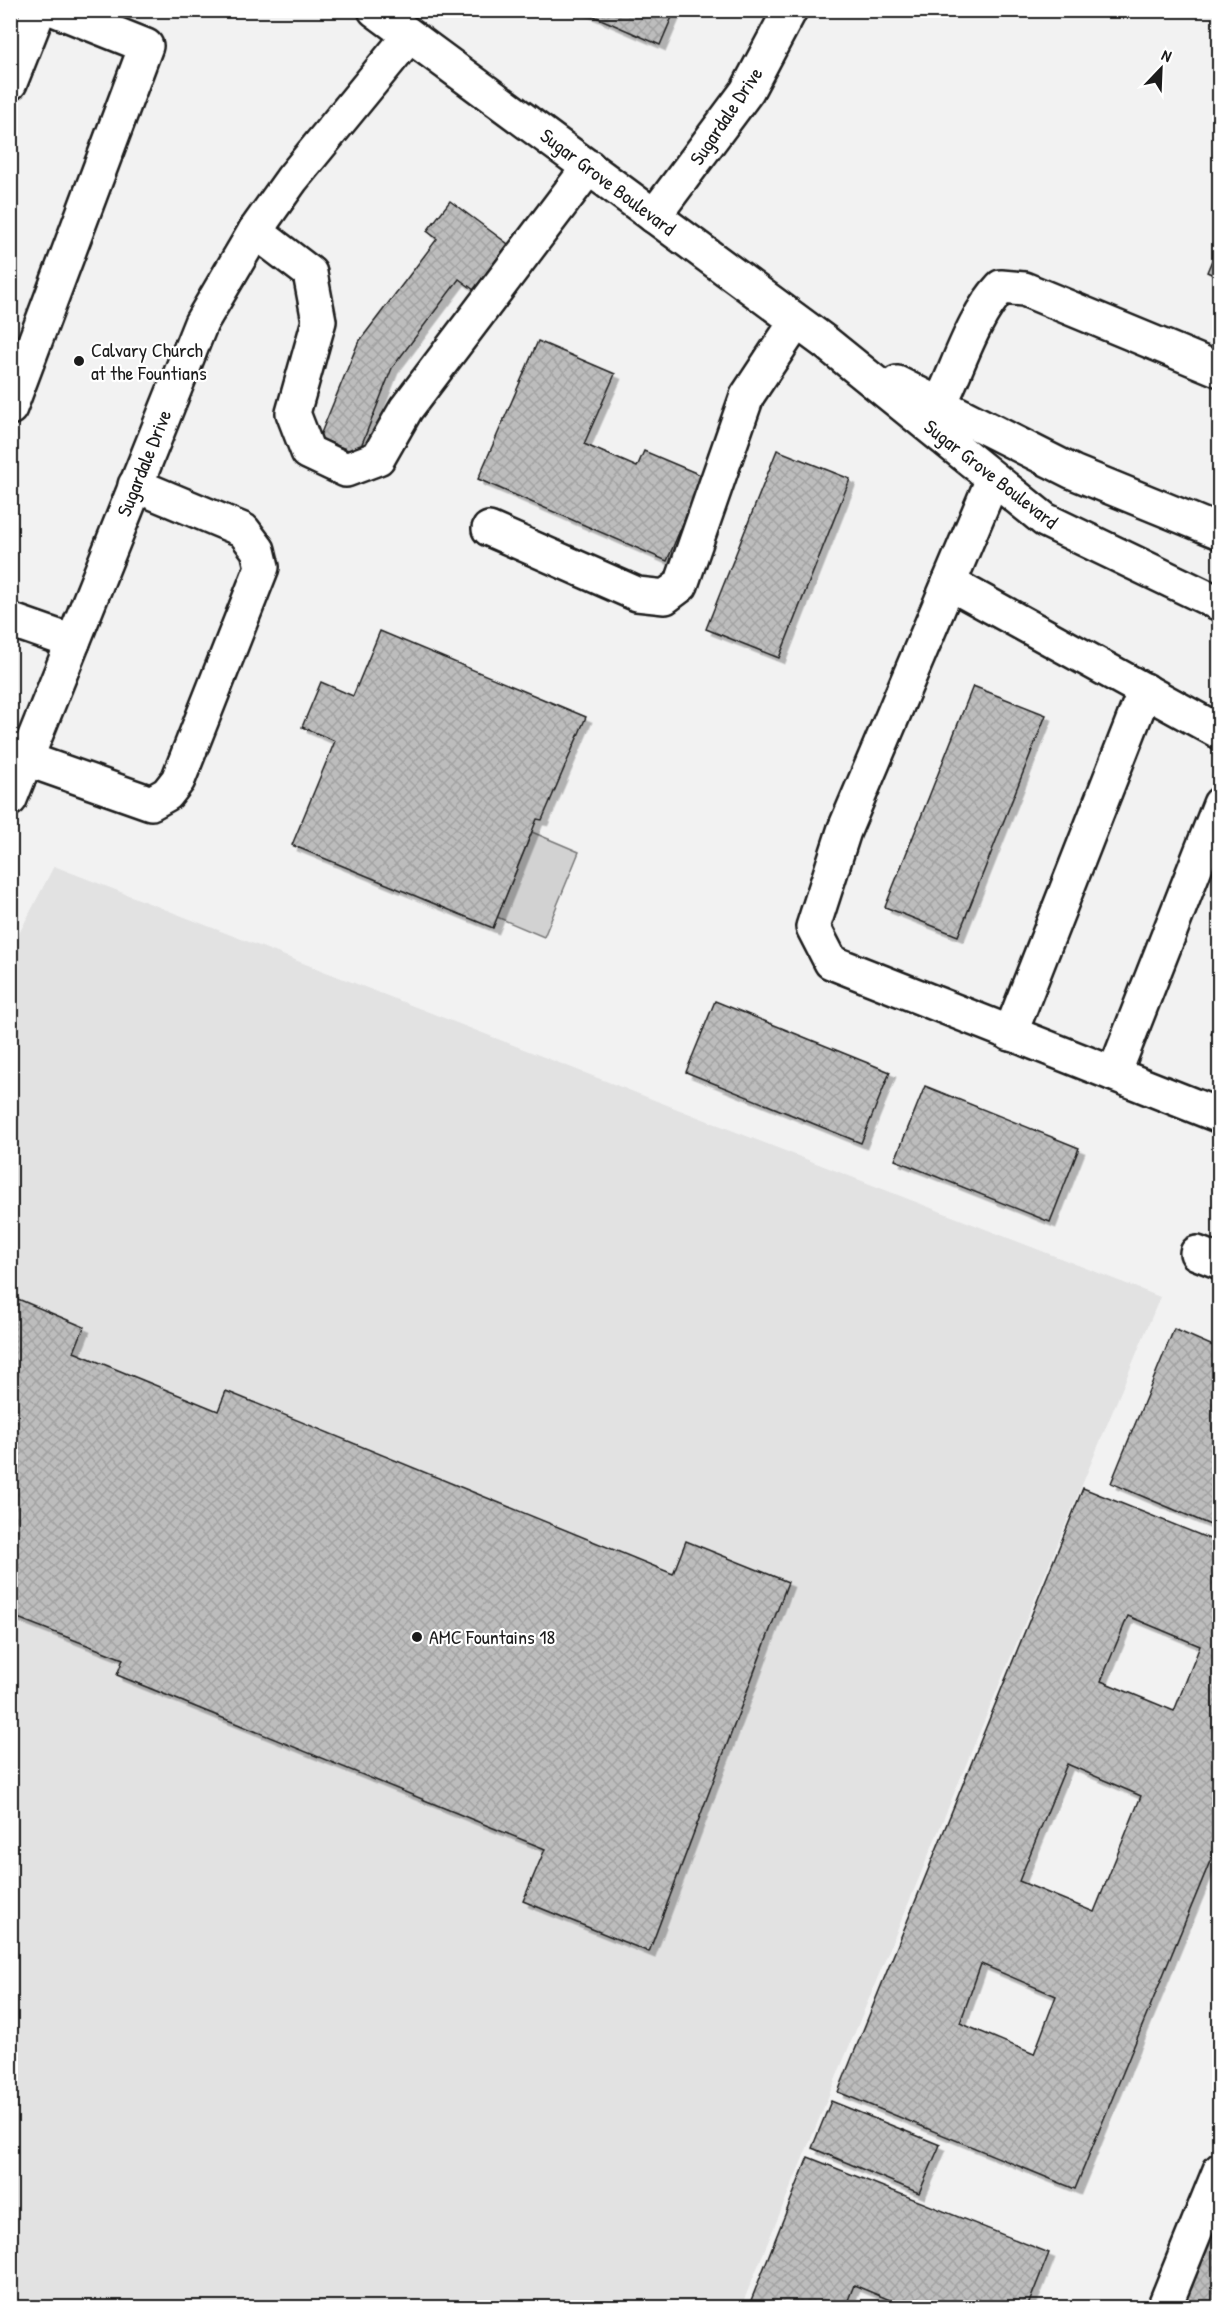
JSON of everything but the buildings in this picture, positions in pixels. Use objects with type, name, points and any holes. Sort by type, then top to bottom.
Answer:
[{"type":"street","points":[[10,83],[39,10]]},
{"type":"street","points":[[10,408],[146,46],[56,10]]},
{"type":"street","name":"Sugar Grove Boulevard","points":[[375,10],[840,355],[935,415],[1220,532]]},
{"type":"street","name":"Sugardale Drive","points":[[654,216],[747,91],[790,10]]},
{"type":"street","name":"Sugardale Drive","points":[[10,799],[201,323],[255,231],[292,179],[409,36]]},
{"type":"street","points":[[255,231],[310,273],[319,321],[293,413],[308,452],[346,470],[378,458],[406,409],[589,167]]},
{"type":"street","points":[[935,415],[986,303],[1001,287],[1024,288],[1220,370]]},
{"type":"street","points":[[489,529],[637,594],[666,597],[681,585],[747,396],[796,322]]},
{"type":"street","name":"Sugar Grove Boulevard","points":[[935,415],[993,478],[1045,520],[1220,604]]},
{"type":"street","points":[[993,478],[844,831],[813,927],[831,963],[1220,1116]]},
{"type":"street","points":[[26,759],[151,803],[167,794],[178,780],[262,567],[258,550],[243,530],[135,485]]},
{"type":"street","points":[[949,582],[1220,732]]},
{"type":"street","points":[[10,620],[73,642]]},
{"type":"street","points":[[1010,1034],[1144,690]]},
{"type":"street","points":[[1114,1074],[1220,804]]},
{"type":"street","points":[[1164,2307],[1220,2170]]},
{"type":"shaded area","points":[[532,832],[579,852],[544,937],[497,917]]},
{"type":"shaded area","points":[[54,866],[1160,1297],[741,2307],[11,2307],[10,951]]},
{"type":"place","name":"Calvary Church at the Fountians","points":[[79,361]]},
{"type":"place","name":"AMC Fountains 18","points":[[417,1637]]}]
